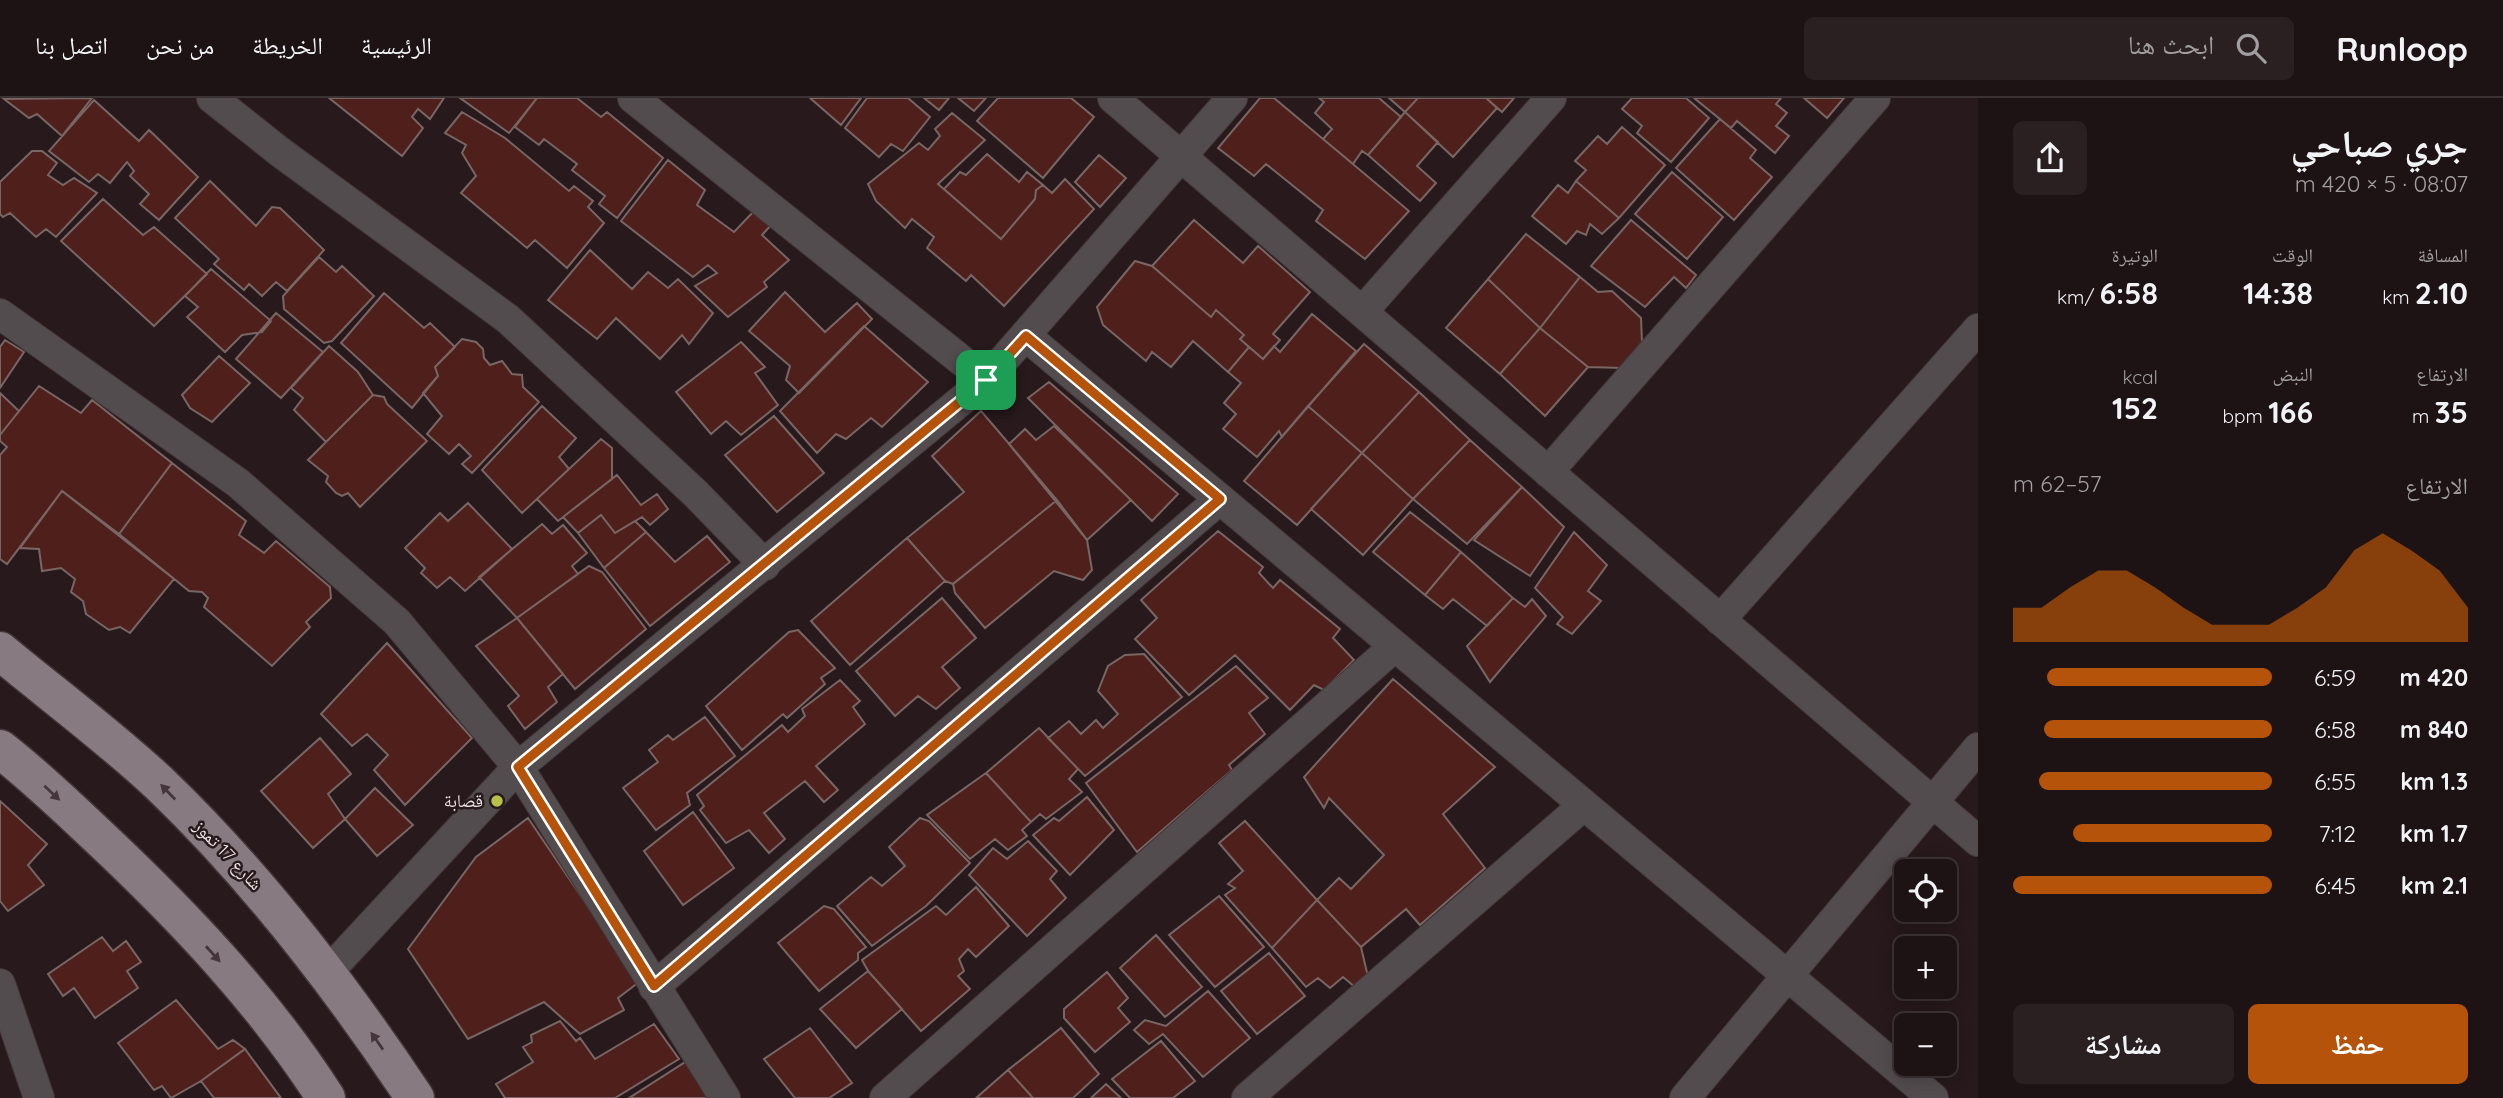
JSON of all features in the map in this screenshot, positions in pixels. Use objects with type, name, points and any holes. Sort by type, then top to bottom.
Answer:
[{"type":"main road","name":"شارع 17 تموز","points":[[0,651],[159,783],[258,885],[327,973],[415,1098]]},
{"type":"main road","points":[[0,748],[26,768],[159,893],[250,995],[326,1098]]},
{"type":"street","points":[[212,98],[280,152],[508,319],[695,493],[765,565]]},
{"type":"street","points":[[633,98],[986,380]]},
{"type":"street","points":[[1113,98],[1978,841]]},
{"type":"street","points":[[327,973],[518,767],[986,380],[1232,98]]},
{"type":"street","points":[[1362,312],[1551,98]]},
{"type":"street","points":[[1548,472],[1875,98]]},
{"type":"street","points":[[0,314],[238,483],[397,622],[518,767],[726,1098]]},
{"type":"street","points":[[1720,620],[1978,329]]},
{"type":"street","points":[[1026,336],[1933,1098]]},
{"type":"street","points":[[654,986],[1220,499]]},
{"type":"street","points":[[885,1098],[1395,646]]},
{"type":"street","points":[[1685,1098],[1786,974],[1978,748]]},
{"type":"street","points":[[1247,1098],[1584,805]]},
{"type":"street","points":[[0,984],[39,1098]]},
{"type":"building","points":[[92,98],[62,136],[37,114],[29,118],[4,99]]},
{"type":"building","points":[[329,98],[444,98],[430,119],[418,109],[412,117],[423,128],[402,156]]},
{"type":"building","points":[[460,98],[537,98],[509,133]]},
{"type":"building","points":[[537,98],[577,98],[601,117],[607,112],[663,158],[617,218],[599,204],[605,196],[572,170],[577,164],[544,139],[539,145],[515,127]]},
{"type":"building","points":[[810,98],[861,98],[841,125]]},
{"type":"building","points":[[867,98],[908,98],[930,117],[903,151],[891,144],[879,157],[845,128]]},
{"type":"building","points":[[924,98],[949,98],[939,110]]},
{"type":"building","points":[[958,98],[986,98],[974,111]]},
{"type":"building","points":[[998,98],[1071,98],[1094,117],[1043,178],[977,121]]},
{"type":"building","points":[[1260,98],[1274,98],[1409,211],[1365,259],[1316,221],[1323,210],[1266,164],[1254,176],[1218,148]]},
{"type":"building","points":[[1319,98],[1379,98],[1401,117],[1368,155],[1362,151],[1353,164],[1323,139],[1332,129],[1315,113],[1324,102]]},
{"type":"building","points":[[1389,98],[1418,98],[1405,112]]},
{"type":"building","points":[[1418,98],[1486,98],[1497,108],[1453,157],[1405,112]]},
{"type":"building","points":[[1486,98],[1514,98],[1502,112]]},
{"type":"building","points":[[1632,98],[1686,98],[1709,118],[1671,162],[1637,133],[1642,126],[1622,109]]},
{"type":"building","points":[[1694,98],[1781,98],[1776,104],[1787,113],[1776,126],[1789,136],[1775,153],[1737,121],[1731,128]]},
{"type":"building","points":[[1804,98],[1844,98],[1827,118]]},
{"type":"building","points":[[94,100],[139,141],[149,130],[198,177],[159,220],[140,204],[149,194],[130,176],[134,171],[127,162],[110,183],[98,174],[89,182],[49,151]]},
{"type":"building","points":[[462,112],[505,138],[569,191],[574,186],[593,201],[588,207],[604,223],[567,268],[535,240],[527,248],[461,193],[476,176],[462,153],[466,145],[445,133]]},
{"type":"building","points":[[1405,112],[1438,142],[1417,166],[1436,183],[1420,201],[1368,155]]},
{"type":"building","points":[[952,113],[985,140],[938,184],[1001,239],[1035,199],[1036,190],[1043,185],[1052,193],[1065,179],[1094,209],[1004,306],[971,275],[966,281],[927,248],[934,237],[912,219],[905,228],[876,201],[868,184],[919,143],[928,150],[940,136],[935,129]]},
{"type":"building","points":[[1720,119],[1756,150],[1750,158],[1772,177],[1734,220],[1676,168]]},
{"type":"building","points":[[1622,127],[1665,165],[1619,218],[1576,181],[1586,170],[1575,161],[1598,136],[1607,144]]},
{"type":"building","points":[[32,151],[42,151],[57,163],[48,175],[63,185],[74,178],[97,193],[56,237],[46,229],[36,237],[10,213],[3,217],[0,214],[0,182]]},
{"type":"building","points":[[987,154],[1019,182],[1027,172],[1043,185],[1036,190],[1035,199],[1001,239],[944,189],[960,172],[966,175]]},
{"type":"building","points":[[1099,155],[1126,178],[1100,207],[1075,182]]},
{"type":"building","points":[[668,160],[705,190],[697,205],[734,232],[757,208],[773,223],[762,235],[789,260],[764,282],[767,287],[728,317],[695,286],[717,273],[708,265],[693,277],[621,221]]},
{"type":"building","points":[[1672,172],[1723,217],[1687,259],[1635,214]]},
{"type":"building","points":[[210,181],[256,226],[272,207],[280,208],[324,250],[287,291],[276,282],[262,296],[249,284],[244,290],[214,264],[219,259],[175,218]]},
{"type":"building","points":[[1576,181],[1619,218],[1602,234],[1590,224],[1586,235],[1577,231],[1566,244],[1532,216],[1558,185],[1568,193]]},
{"type":"building","points":[[103,199],[143,235],[154,227],[207,274],[154,326],[61,241]]},
{"type":"building","points":[[1194,220],[1243,263],[1258,246],[1310,292],[1273,334],[1280,340],[1263,359],[1240,339],[1244,335],[1216,310],[1211,317],[1152,266]]},
{"type":"building","points":[[1631,220],[1696,275],[1686,288],[1674,277],[1645,307],[1591,266]]},
{"type":"building","points":[[1526,234],[1580,277],[1540,328],[1488,279]]},
{"type":"building","points":[[590,250],[632,289],[648,272],[668,288],[678,279],[713,313],[689,344],[682,335],[660,359],[616,318],[597,339],[548,300]]},
{"type":"building","points":[[319,257],[336,272],[342,266],[374,296],[332,341],[324,343],[284,309],[283,296]]},
{"type":"building","points":[[1135,261],[1152,266],[1211,317],[1216,310],[1244,335],[1240,339],[1249,347],[1228,372],[1193,341],[1171,367],[1152,352],[1146,361],[1103,325],[1097,307]]},
{"type":"building","points":[[211,269],[271,321],[262,332],[242,335],[225,352],[187,317],[198,307],[185,296]]},
{"type":"building","points":[[1580,277],[1598,292],[1612,291],[1641,318],[1642,342],[1622,368],[1588,367],[1540,328]]},
{"type":"building","points":[[1488,279],[1540,328],[1500,374],[1446,328]]},
{"type":"building","points":[[785,292],[825,332],[857,303],[872,319],[799,393],[786,380],[790,366],[749,331]]},
{"type":"building","points":[[384,293],[424,328],[430,323],[455,347],[435,367],[438,376],[412,408],[341,343]]},
{"type":"building","points":[[276,313],[323,352],[281,398],[236,359]]},
{"type":"building","points":[[1312,314],[1356,351],[1282,437],[1279,431],[1257,457],[1223,429],[1236,414],[1224,403],[1241,383],[1228,372],[1249,347],[1263,359],[1274,346],[1280,352]]},
{"type":"building","points":[[864,326],[928,382],[882,427],[871,418],[846,439],[836,434],[817,453],[780,411]]},
{"type":"building","points":[[1540,328],[1588,367],[1545,416],[1500,374]]},
{"type":"building","points":[[462,339],[476,342],[483,349],[484,358],[490,365],[502,361],[512,374],[522,375],[523,387],[539,402],[472,473],[462,464],[471,456],[459,444],[449,454],[427,434],[442,416],[423,393],[438,376],[435,367]]},
{"type":"building","points":[[5,340],[24,352],[0,388],[0,347]]},
{"type":"building","points":[[741,342],[765,367],[755,373],[778,405],[741,435],[726,421],[711,434],[676,392]]},
{"type":"building","points":[[1364,344],[1419,392],[1362,453],[1308,406]]},
{"type":"building","points":[[329,346],[358,372],[373,395],[326,442],[294,410],[303,398],[291,388]]},
{"type":"building","points":[[219,356],[250,383],[212,422],[190,408],[182,395]]},
{"type":"building","points":[[1049,382],[1178,494],[1152,521],[1028,398]]},
{"type":"building","points":[[39,386],[81,413],[92,400],[172,463],[119,534],[62,491],[7,564],[0,559],[0,455],[7,447],[0,441],[0,435]]},
{"type":"building","points":[[1419,392],[1470,440],[1413,499],[1362,453]]},
{"type":"building","points":[[0,393],[19,411],[0,435]]},
{"type":"building","points":[[373,395],[384,397],[387,404],[427,441],[360,507],[348,493],[342,496],[336,493],[326,482],[328,476],[308,460]]},
{"type":"building","points":[[542,406],[576,438],[559,457],[569,469],[522,513],[482,470]]},
{"type":"building","points":[[1308,406],[1362,453],[1297,525],[1244,481]]},
{"type":"building","points":[[981,411],[1057,500],[953,584],[945,581],[907,538],[964,492],[932,456]]},
{"type":"building","points":[[774,416],[824,473],[777,512],[725,455]]},
{"type":"building","points":[[1054,426],[1131,500],[1087,540],[1009,444],[1025,429],[1036,440]]},
{"type":"building","points":[[601,439],[612,448],[612,479],[558,521],[537,499]]},
{"type":"building","points":[[1470,440],[1522,487],[1467,544],[1413,499]]},
{"type":"building","points":[[1362,453],[1413,499],[1363,555],[1311,509]]},
{"type":"building","points":[[172,463],[246,521],[239,535],[264,553],[276,541],[330,587],[331,598],[306,622],[310,627],[272,666],[204,607],[208,598],[202,592],[189,591],[119,534]]},
{"type":"building","points":[[617,475],[641,505],[657,494],[668,509],[650,525],[642,517],[615,533],[601,515],[578,533],[563,517]]},
{"type":"building","points":[[1522,487],[1564,527],[1530,576],[1474,540]]},
{"type":"building","points":[[62,491],[174,579],[130,633],[120,627],[109,630],[86,614],[83,601],[71,592],[75,579],[61,568],[42,571],[39,549],[20,548]]},
{"type":"building","points":[[1057,500],[1087,540],[1092,570],[1083,580],[1054,571],[985,628],[955,593],[953,584]]},
{"type":"building","points":[[468,503],[512,549],[465,591],[450,577],[437,588],[421,573],[425,568],[405,548],[440,513],[448,521]]},
{"type":"building","points":[[1410,512],[1461,552],[1425,595],[1373,552]]},
{"type":"building","points":[[601,515],[615,533],[635,521],[646,532],[604,568],[578,533]]},
{"type":"building","points":[[542,524],[552,534],[563,525],[587,553],[572,566],[578,574],[517,618],[479,577]]},
{"type":"building","points":[[1218,531],[1263,567],[1259,573],[1273,588],[1280,580],[1340,629],[1333,638],[1354,660],[1324,690],[1314,685],[1290,710],[1235,655],[1189,695],[1135,639],[1157,618],[1141,600]]},
{"type":"building","points":[[646,532],[675,562],[707,536],[730,562],[650,626],[604,568]]},
{"type":"building","points":[[1574,532],[1607,565],[1588,591],[1601,601],[1572,634],[1557,624],[1563,617],[1535,588]]},
{"type":"building","points":[[907,538],[945,581],[850,665],[811,621]]},
{"type":"building","points":[[1461,552],[1513,598],[1487,626],[1453,599],[1443,609],[1425,595]]},
{"type":"building","points":[[589,566],[602,572],[646,629],[575,689],[517,618]]},
{"type":"building","points":[[942,598],[976,638],[942,667],[960,688],[936,709],[918,696],[895,716],[856,671]]},
{"type":"building","points":[[1513,598],[1525,607],[1532,599],[1546,616],[1490,682],[1467,646]]},
{"type":"building","points":[[517,618],[563,674],[548,687],[557,702],[525,729],[508,706],[519,696],[476,646]]},
{"type":"building","points":[[798,630],[835,668],[821,678],[825,684],[787,718],[783,714],[742,750],[706,706],[789,632]]},
{"type":"building","points":[[387,643],[472,738],[405,805],[374,770],[388,755],[367,734],[352,746],[321,714]]},
{"type":"building","points":[[1144,654],[1182,697],[1085,776],[1048,738],[1069,721],[1081,734],[1096,720],[1103,728],[1118,714],[1098,691],[1108,666],[1125,655]]},
{"type":"building","points":[[1236,666],[1268,698],[1249,713],[1265,734],[1229,765],[1232,770],[1137,852],[1086,783]]},
{"type":"building","points":[[1393,679],[1495,767],[1443,814],[1485,868],[1420,925],[1406,909],[1361,947],[1317,900],[1339,878],[1351,889],[1384,855],[1329,798],[1324,808],[1304,777]]},
{"type":"building","points":[[840,680],[860,701],[853,707],[865,724],[816,766],[838,790],[824,802],[805,781],[764,813],[785,839],[769,853],[749,830],[726,843],[700,810],[704,806],[697,795],[782,725],[788,732],[805,716],[802,709]]},
{"type":"building","points":[[705,717],[735,756],[687,793],[690,805],[656,830],[623,788],[658,762],[649,750],[668,735],[673,740]]},
{"type":"building","points":[[1039,728],[1078,769],[1069,779],[1082,792],[1046,819],[1040,814],[1031,822],[986,773]]},
{"type":"building","points":[[320,738],[351,774],[328,794],[345,819],[313,848],[261,791]]},
{"type":"building","points":[[986,773],[1031,822],[1022,830],[1027,836],[1008,850],[995,839],[970,859],[927,815]]},
{"type":"building","points":[[375,788],[413,825],[377,856],[345,819]]},
{"type":"building","points":[[1087,797],[1114,830],[1070,875],[1033,835],[1054,818],[1059,821]]},
{"type":"building","points":[[0,801],[47,844],[28,865],[44,885],[8,911],[0,901]]},
{"type":"building","points":[[693,812],[734,868],[683,905],[644,851]]},
{"type":"building","points":[[528,818],[639,982],[618,998],[624,1010],[580,1034],[544,1002],[468,1039],[408,949],[476,857]]},
{"type":"building","points":[[920,818],[929,821],[970,863],[926,906],[872,946],[837,906],[871,877],[882,886],[905,866],[889,847]]},
{"type":"building","points":[[1245,821],[1317,900],[1272,948],[1225,895],[1235,888],[1228,884],[1243,871],[1219,843]]},
{"type":"building","points":[[1028,841],[1057,871],[1050,879],[1066,898],[1027,936],[969,875],[993,848],[1007,859]]},
{"type":"building","points":[[976,887],[1009,926],[976,957],[968,949],[959,959],[964,971],[958,976],[970,989],[921,1031],[868,971],[862,960],[936,906],[946,915]]},
{"type":"building","points":[[1219,896],[1264,947],[1215,987],[1169,935]]},
{"type":"building","points":[[1317,900],[1361,947],[1368,977],[1356,988],[1343,977],[1330,988],[1318,978],[1306,987],[1272,948]]},
{"type":"building","points":[[824,906],[834,909],[866,947],[858,953],[858,960],[819,991],[778,943]]},
{"type":"building","points":[[1156,935],[1202,987],[1165,1017],[1120,968]]},
{"type":"building","points":[[102,937],[113,951],[126,941],[141,962],[127,971],[138,988],[95,1018],[74,988],[63,996],[48,974]]},
{"type":"building","points":[[1269,953],[1305,996],[1257,1034],[1221,991]]},
{"type":"building","points":[[868,971],[902,1009],[856,1048],[820,1009]]},
{"type":"building","points":[[1107,972],[1128,998],[1118,1008],[1130,1022],[1095,1052],[1064,1018],[1064,1009]]},
{"type":"building","points":[[1208,991],[1250,1038],[1203,1077],[1163,1034],[1149,1044],[1134,1030],[1145,1020],[1166,1026]]},
{"type":"building","points":[[176,1000],[218,1049],[233,1040],[245,1049],[201,1081],[171,1098],[162,1086],[154,1090],[118,1043]]},
{"type":"building","points":[[560,1021],[576,1041],[580,1038],[595,1059],[654,1024],[679,1059],[615,1098],[505,1098],[496,1084],[533,1062],[523,1047],[532,1042],[531,1035]]},
{"type":"building","points":[[810,1028],[852,1083],[829,1098],[795,1098],[764,1059]]},
{"type":"building","points":[[1061,1028],[1099,1074],[1073,1098],[1033,1098],[1008,1070]]},
{"type":"building","points":[[1161,1041],[1195,1081],[1173,1098],[1130,1098],[1112,1079]]},
{"type":"building","points":[[245,1049],[281,1098],[214,1098],[201,1081]]},
{"type":"building","points":[[690,1059],[715,1098],[629,1098]]},
{"type":"building","points":[[1008,1070],[1033,1098],[976,1098]]},
{"type":"building","points":[[1106,1084],[1121,1098],[1091,1098]]},
{"type":"place","name":"قصابة","points":[[497,801]]},
{"type":"route","points":[[1026,336],[1220,499],[654,986],[518,767],[986,380],[1026,336]]}]
